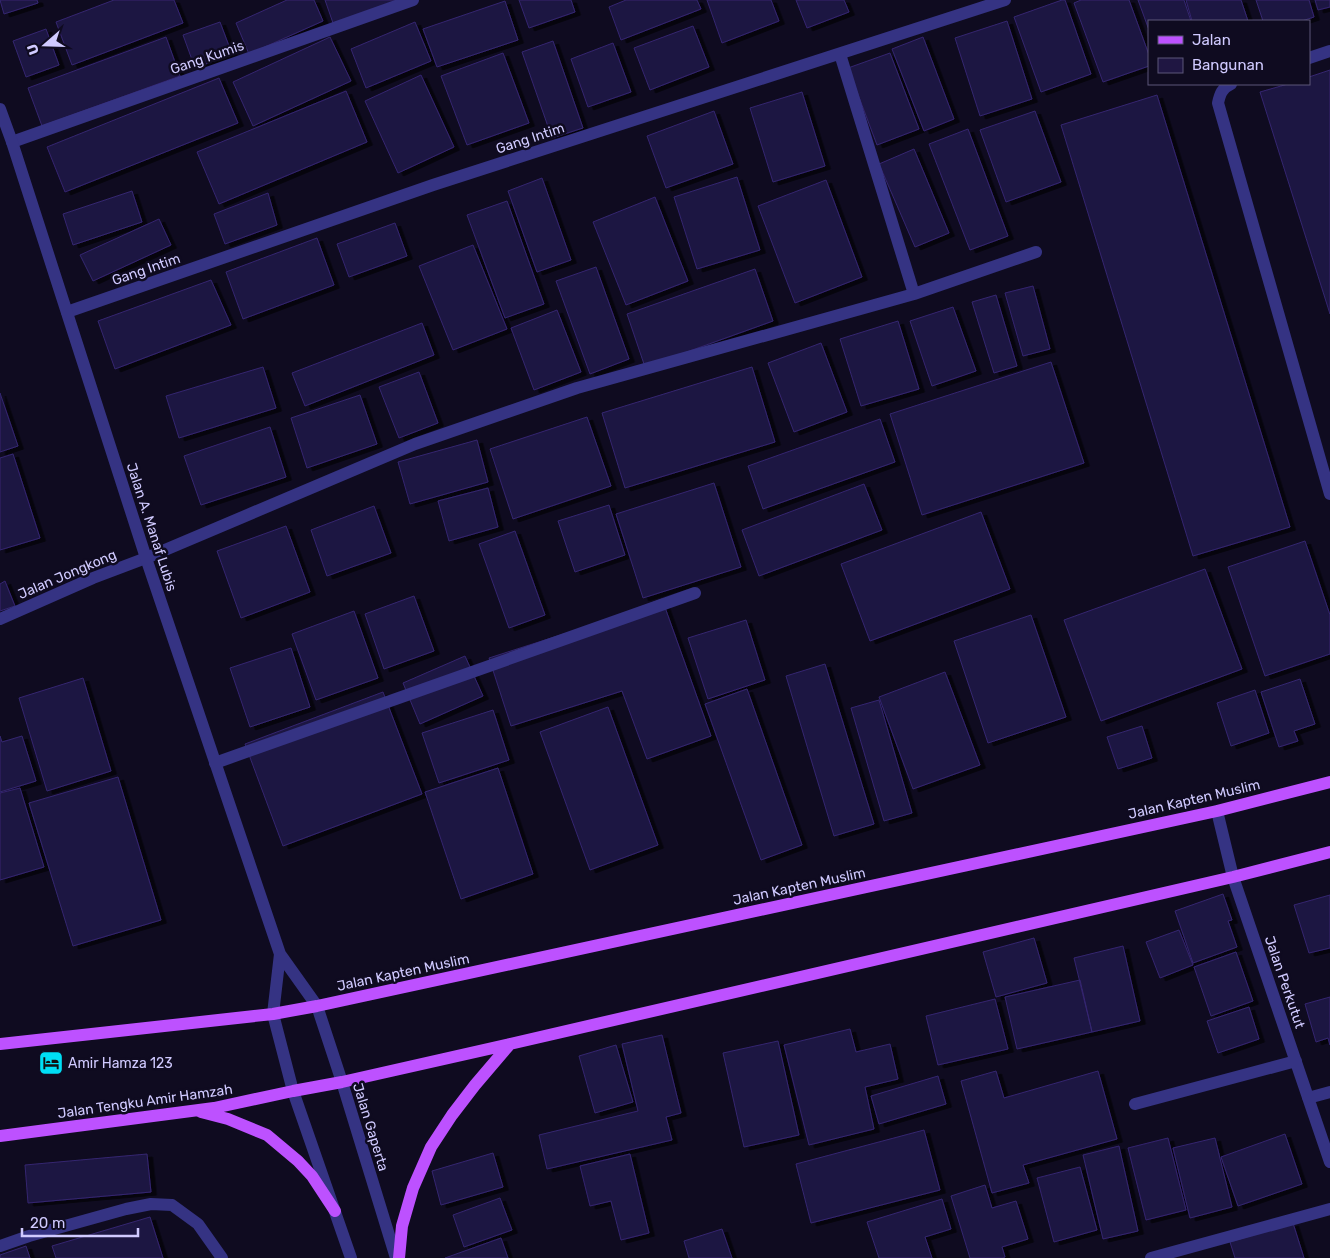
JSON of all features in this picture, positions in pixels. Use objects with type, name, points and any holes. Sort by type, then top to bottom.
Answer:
[{"type":"main road","name":"Jalan Kapten Muslim","points":[[273,1014],[1217,811],[1330,782]]},
{"type":"main road","points":[[293,1091],[342,1082],[510,1044],[1330,852]]},
{"type":"main road","points":[[0,1044],[273,1014]]},
{"type":"main road","points":[[397,1258],[402,1226],[413,1188],[431,1147],[475,1085],[510,1044]]},
{"type":"main road","name":"Jalan Tengku Amir Hamzah","points":[[0,1136],[214,1108],[293,1091]]},
{"type":"main road","points":[[195,1110],[228,1119],[267,1135],[298,1161],[312,1176],[335,1211]]},
{"type":"street","name":"Gang Kumis","points":[[12,142],[413,0]]},
{"type":"street","name":"Gang Intim","points":[[67,312],[433,185],[1005,0]]},
{"type":"street","points":[[1310,58],[1330,52]]},
{"type":"street","points":[[840,54],[914,294]]},
{"type":"street","points":[[1229,85],[1220,92],[1218,103],[1330,494]]},
{"type":"street","name":"Jalan A. Manaf Lubis","points":[[0,109],[146,558],[280,954],[317,1006]]},
{"type":"street","name":"Jalan Jongkong","points":[[0,619],[93,578],[146,558],[415,444],[586,385],[914,294],[1036,252]]},
{"type":"street","points":[[215,763],[695,593]]},
{"type":"street","name":"Jalan Perkutut","points":[[1217,811],[1233,876],[1330,1162]]},
{"type":"street","name":"Jalan A. Manaf Lubis","points":[[273,1014],[280,954]]},
{"type":"street","name":"Jalan Gaperta","points":[[317,1006],[397,1258]]},
{"type":"street","points":[[273,1014],[293,1091],[351,1258]]},
{"type":"street","points":[[1135,1104],[1296,1061]]},
{"type":"street","points":[[1308,1098],[1330,1092]]},
{"type":"street","points":[[0,1246],[126,1209],[151,1204],[172,1205],[198,1224],[222,1258]]},
{"type":"street","points":[[1152,1258],[1330,1209]]},
{"type":"building","points":[[0,0],[37,0],[38,3],[4,14]]},
{"type":"building","points":[[114,0],[174,0],[183,23],[72,65],[56,22]]},
{"type":"building","points":[[287,0],[314,0],[323,21],[249,54],[236,23]]},
{"type":"building","points":[[325,0],[402,0],[333,23]]},
{"type":"building","points":[[519,0],[571,0],[575,12],[529,28]]},
{"type":"building","points":[[626,0],[697,0],[701,9],[621,40],[609,7]]},
{"type":"building","points":[[707,0],[771,0],[779,21],[722,43]]},
{"type":"building","points":[[796,0],[844,0],[849,12],[807,28]]},
{"type":"building","points":[[1065,0],[1091,74],[1041,92],[1014,17]]},
{"type":"building","points":[[1081,0],[1129,0],[1148,52],[1148,66],[1103,82],[1074,3]]},
{"type":"building","points":[[1138,0],[1184,0],[1191,20],[1148,20],[1148,27]]},
{"type":"building","points":[[1186,0],[1241,0],[1248,20],[1192,20]]},
{"type":"building","points":[[1256,0],[1309,0],[1314,17],[1305,20],[1263,20]]},
{"type":"building","points":[[1315,0],[1330,0],[1330,7],[1318,10]]},
{"type":"building","points":[[505,1],[518,40],[437,67],[423,29]]},
{"type":"building","points":[[1007,21],[1032,99],[980,116],[955,38]]},
{"type":"building","points":[[220,22],[232,54],[195,68],[183,35]]},
{"type":"building","points":[[415,22],[431,61],[366,88],[351,49]]},
{"type":"building","points":[[693,26],[709,67],[650,90],[634,48]]},
{"type":"building","points":[[46,29],[59,65],[26,77],[13,41]]},
{"type":"building","points":[[166,37],[180,76],[42,126],[28,88]]},
{"type":"building","points":[[330,37],[351,81],[253,126],[233,82]]},
{"type":"building","points":[[923,37],[954,119],[924,131],[892,49]]},
{"type":"building","points":[[553,41],[583,128],[552,138],[522,52]]},
{"type":"building","points":[[613,43],[631,92],[588,107],[571,59]]},
{"type":"building","points":[[503,53],[529,123],[467,145],[441,76]]},
{"type":"building","points":[[890,53],[919,129],[877,145],[848,68]]},
{"type":"building","points":[[1330,70],[1330,314],[1260,92],[1284,85],[1310,85],[1310,77]]},
{"type":"building","points":[[421,75],[454,147],[398,173],[365,101]]},
{"type":"building","points":[[219,78],[238,123],[65,192],[47,147]]},
{"type":"building","points":[[346,91],[367,142],[219,204],[197,152]]},
{"type":"building","points":[[802,92],[825,166],[773,182],[750,108]]},
{"type":"building","points":[[1157,95],[1290,527],[1193,556],[1061,125]]},
{"type":"building","points":[[714,111],[733,164],[666,188],[647,136]]},
{"type":"building","points":[[1035,111],[1061,182],[1006,202],[980,130]]},
{"type":"building","points":[[968,129],[1008,236],[970,250],[929,144]]},
{"type":"building","points":[[914,149],[949,233],[915,247],[879,164]]},
{"type":"building","points":[[737,177],[760,250],[697,269],[674,197]]},
{"type":"building","points":[[542,178],[571,260],[537,272],[508,191]]},
{"type":"building","points":[[826,180],[862,277],[795,303],[758,206]]},
{"type":"building","points":[[132,191],[142,222],[73,245],[63,214]]},
{"type":"building","points":[[268,193],[277,225],[225,244],[214,214]]},
{"type":"building","points":[[655,197],[688,281],[626,305],[593,222]]},
{"type":"building","points":[[507,201],[544,304],[505,318],[467,215]]},
{"type":"building","points":[[159,219],[171,245],[93,281],[80,255]]},
{"type":"building","points":[[395,223],[407,256],[349,277],[337,244]]},
{"type":"building","points":[[317,238],[334,285],[243,319],[226,272]]},
{"type":"building","points":[[473,245],[507,329],[453,350],[419,266]]},
{"type":"building","points":[[596,267],[629,359],[590,374],[556,281]]},
{"type":"building","points":[[755,269],[773,321],[645,367],[627,314]]},
{"type":"building","points":[[211,280],[231,325],[115,369],[98,321]]},
{"type":"building","points":[[1033,286],[1050,349],[1023,356],[1005,293]]},
{"type":"building","points":[[996,295],[1017,366],[994,373],[972,302]]},
{"type":"building","points":[[953,307],[976,371],[932,386],[910,321]]},
{"type":"building","points":[[557,310],[581,372],[534,390],[511,328]]},
{"type":"building","points":[[898,321],[919,389],[861,406],[840,339]]},
{"type":"building","points":[[422,323],[434,355],[305,406],[292,373]]},
{"type":"building","points":[[821,343],[847,412],[794,432],[768,363]]},
{"type":"building","points":[[1051,362],[1084,463],[922,515],[890,414]]},
{"type":"building","points":[[263,367],[276,408],[179,438],[166,396]]},
{"type":"building","points":[[752,367],[775,442],[625,488],[602,413]]},
{"type":"building","points":[[419,372],[438,423],[399,438],[379,387]]},
{"type":"building","points":[[0,393],[18,446],[0,452]]},
{"type":"building","points":[[360,395],[377,444],[307,468],[291,418]]},
{"type":"building","points":[[587,417],[611,486],[513,519],[490,449]]},
{"type":"building","points":[[880,419],[895,462],[763,509],[748,466]]},
{"type":"building","points":[[270,427],[286,477],[201,505],[184,456]]},
{"type":"building","points":[[477,440],[488,482],[410,504],[398,462]]},
{"type":"building","points":[[13,454],[40,538],[0,550],[0,458]]},
{"type":"building","points":[[714,483],[741,567],[643,598],[616,514]]},
{"type":"building","points":[[864,484],[882,530],[759,576],[742,530]]},
{"type":"building","points":[[488,488],[498,527],[449,541],[438,501]]},
{"type":"building","points":[[609,505],[625,555],[575,572],[558,521]]},
{"type":"building","points":[[374,506],[391,553],[327,576],[311,530]]},
{"type":"building","points":[[981,512],[1010,589],[870,641],[841,564]]},
{"type":"building","points":[[286,526],[310,592],[241,618],[217,551]]},
{"type":"building","points":[[515,531],[545,615],[509,628],[479,544]]},
{"type":"building","points":[[1305,541],[1330,615],[1330,654],[1265,676],[1228,567]]},
{"type":"building","points":[[1205,569],[1242,669],[1101,721],[1064,620]]},
{"type":"building","points":[[5,581],[15,606],[0,611],[0,584]]},
{"type":"building","points":[[414,596],[434,651],[384,669],[365,614]]},
{"type":"building","points":[[662,599],[711,736],[647,759],[622,691],[511,726],[489,658],[598,623]]},
{"type":"building","points":[[354,611],[378,678],[316,700],[292,634]]},
{"type":"building","points":[[1031,615],[1066,717],[988,743],[954,641]]},
{"type":"building","points":[[746,620],[765,680],[708,699],[688,638]]},
{"type":"building","points":[[291,648],[310,707],[250,727],[230,668]]},
{"type":"building","points":[[465,656],[483,696],[420,724],[403,683]]},
{"type":"building","points":[[825,664],[874,824],[834,836],[786,676]]},
{"type":"building","points":[[945,672],[980,765],[913,789],[879,697]]},
{"type":"building","points":[[83,678],[111,771],[47,791],[19,698]]},
{"type":"building","points":[[1300,679],[1315,724],[1294,731],[1298,741],[1279,747],[1261,692]]},
{"type":"building","points":[[747,689],[802,845],[761,860],[705,704]]},
{"type":"building","points":[[1255,690],[1269,733],[1231,746],[1217,703]]},
{"type":"building","points":[[383,692],[422,794],[283,846],[245,744]]},
{"type":"building","points":[[879,700],[912,813],[884,821],[851,708]]},
{"type":"building","points":[[608,707],[658,845],[590,870],[540,732]]},
{"type":"building","points":[[493,710],[509,760],[439,783],[422,733]]},
{"type":"building","points":[[1142,726],[1152,758],[1118,769],[1107,737]]},
{"type":"building","points":[[0,736],[2,742],[22,736],[36,781],[0,792]]},
{"type":"building","points":[[498,768],[533,874],[461,899],[425,792]]},
{"type":"building","points":[[118,777],[161,920],[73,946],[29,803]]},
{"type":"building","points":[[20,788],[44,867],[0,880],[0,793]]},
{"type":"building","points":[[1223,894],[1232,920],[1228,921],[1237,947],[1193,963],[1175,911]]},
{"type":"building","points":[[1330,895],[1330,948],[1309,953],[1294,905]]},
{"type":"building","points":[[1179,930],[1193,965],[1160,978],[1146,942]]},
{"type":"building","points":[[1034,938],[1047,983],[996,997],[983,952]]},
{"type":"building","points":[[1123,946],[1140,1021],[1092,1032],[1074,958]]},
{"type":"building","points":[[1236,952],[1253,1001],[1211,1016],[1194,967]]},
{"type":"building","points":[[1080,980],[1092,1032],[1017,1049],[1005,997]]},
{"type":"building","points":[[1330,997],[1330,1045],[1328,1038],[1316,1042],[1305,1004]]},
{"type":"building","points":[[995,999],[1008,1049],[938,1065],[926,1016]]},
{"type":"building","points":[[1249,1007],[1259,1039],[1218,1053],[1207,1021]]},
{"type":"building","points":[[850,1029],[856,1052],[890,1044],[898,1079],[865,1087],[874,1129],[809,1145],[784,1045]]},
{"type":"building","points":[[662,1035],[681,1113],[666,1117],[672,1140],[547,1169],[539,1135],[638,1111],[622,1044]]},
{"type":"building","points":[[778,1041],[799,1135],[744,1147],[723,1053]]},
{"type":"building","points":[[616,1045],[633,1102],[595,1113],[579,1056]]},
{"type":"building","points":[[996,1071],[1004,1098],[1098,1071],[1117,1139],[1023,1165],[1029,1183],[992,1193],[961,1081]]},
{"type":"building","points":[[938,1076],[946,1104],[879,1124],[871,1096]]},
{"type":"building","points":[[924,1130],[940,1190],[811,1223],[796,1164]]},
{"type":"building","points":[[1285,1134],[1302,1184],[1238,1206],[1221,1157]]},
{"type":"building","points":[[1168,1138],[1186,1210],[1146,1220],[1128,1148]]},
{"type":"building","points":[[1215,1138],[1232,1207],[1190,1218],[1173,1148]]},
{"type":"building","points":[[1119,1146],[1138,1231],[1103,1239],[1083,1155]]},
{"type":"building","points":[[493,1153],[503,1187],[441,1205],[432,1171]]},
{"type":"building","points":[[147,1154],[151,1192],[28,1203],[25,1165]]},
{"type":"building","points":[[630,1154],[649,1233],[621,1240],[611,1201],[590,1206],[580,1166]]},
{"type":"building","points":[[1080,1167],[1097,1230],[1054,1242],[1037,1178]]},
{"type":"building","points":[[985,1185],[992,1208],[1016,1201],[1028,1239],[1002,1247],[1005,1257],[1003,1258],[970,1258],[951,1196]]},
{"type":"building","points":[[500,1198],[512,1230],[464,1247],[453,1215]]},
{"type":"building","points":[[942,1199],[951,1229],[925,1237],[932,1258],[879,1258],[867,1222]]},
{"type":"building","points":[[150,1217],[163,1258],[56,1258],[52,1246]]},
{"type":"building","points":[[1293,1223],[1304,1258],[1235,1258],[1230,1242]]},
{"type":"building","points":[[722,1229],[732,1258],[689,1258],[684,1241]]},
{"type":"building","points":[[501,1238],[508,1258],[445,1258]]},
{"type":"building","points":[[26,1246],[30,1258],[0,1258],[0,1255]]},
{"type":"place","name":"Amir Hamza 123","points":[[51,1063]]}]
